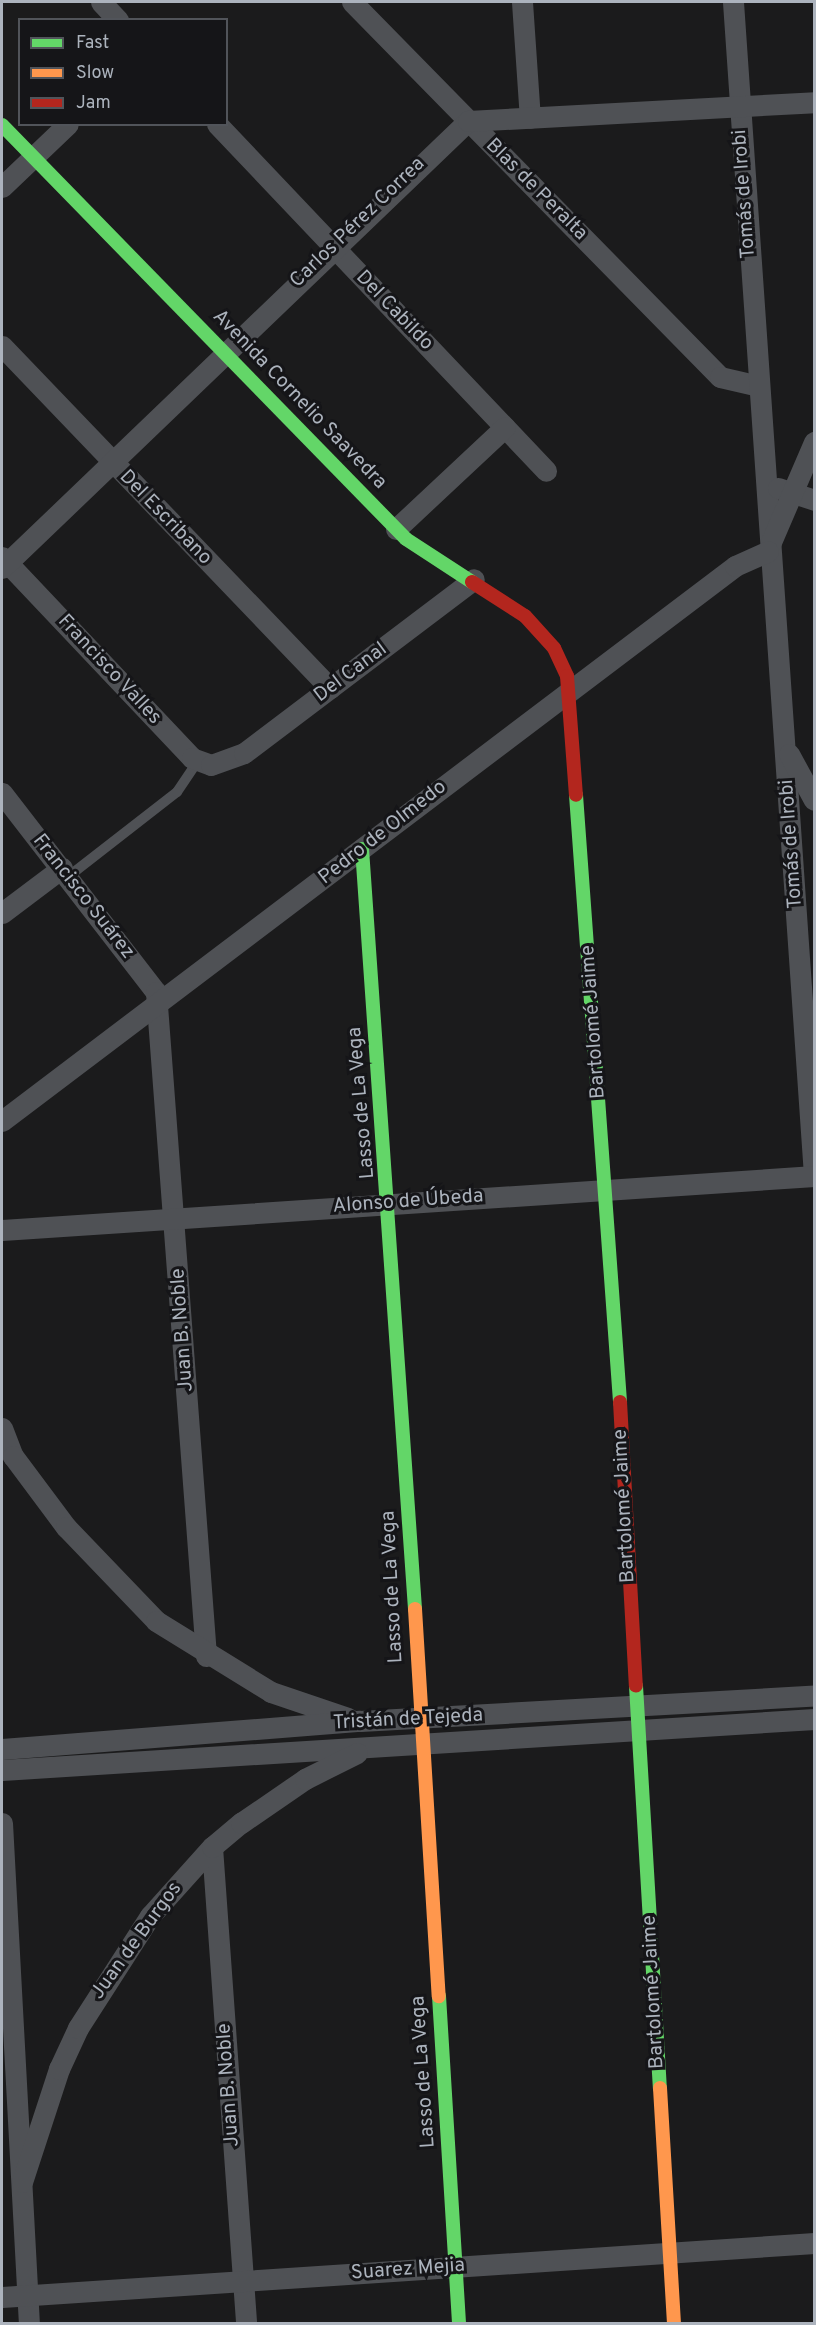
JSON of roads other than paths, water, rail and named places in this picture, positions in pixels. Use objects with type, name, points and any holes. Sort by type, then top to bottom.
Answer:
[{"type":"street","points":[[101,2],[116,18]]},
{"type":"street","name":"Blas de Peralta","points":[[352,2],[720,376],[759,386]]},
{"type":"street","points":[[522,2],[530,118]]},
{"type":"street","name":"Tomás de Irobi","points":[[733,2],[767,484],[768,551],[785,746],[814,1175]]},
{"type":"street","points":[[468,121],[814,102]]},
{"type":"street","name":"Carlos Pérez Correa","points":[[3,563],[112,462],[333,247],[468,121]]},
{"type":"street","name":"Avenida Cornelio Saavedra","points":[[2,125],[32,158],[225,351],[396,529],[506,600],[552,646],[568,690]]},
{"type":"street","points":[[2,187],[66,126]]},
{"type":"street","name":"Del Cabildo","points":[[219,126],[546,471]]},
{"type":"street","name":"Del Escribano","points":[[2,346],[330,688]]},
{"type":"street","points":[[396,529],[505,427]]},
{"type":"street","points":[[768,551],[814,442]]},
{"type":"street","points":[[767,484],[814,500]]},
{"type":"street","name":"Pedro de Olmedo","points":[[2,1121],[159,1005],[568,690],[735,566],[768,551]]},
{"type":"street","name":"Francisco Valles","points":[[3,563],[198,761]]},
{"type":"street","name":"Del Canal","points":[[198,761],[225,762],[330,688],[474,579]]},
{"type":"street","name":"Bartolomé Jaime","points":[[568,690],[607,1189],[674,2324]]},
{"type":"street","points":[[785,746],[811,786]]},
{"type":"street","name":"Francisco Suárez","points":[[2,793],[66,872],[156,992],[159,1005]]},
{"type":"street","name":"Lasso de La Vega","points":[[362,849],[390,1203],[459,2324]]},
{"type":"street","points":[[2,913],[66,872]]},
{"type":"street","name":"Juan B. Noble","points":[[159,1005],[206,1656]]},
{"type":"street","name":"Alonso de Úbeda","points":[[2,1230],[176,1216],[814,1175]]},
{"type":"street","points":[[2,1428],[13,1456],[66,1527],[156,1621],[206,1656],[271,1692],[360,1721]]},
{"type":"street","name":"Tristán de Tejeda","points":[[2,1749],[360,1721],[421,1720],[814,1696]]},
{"type":"street","name":"Tristán de Tejeda","points":[[2,1770],[814,1719]]},
{"type":"street","name":"Juan de Burgos","points":[[22,2182],[59,2068],[78,2028],[150,1916],[212,1847],[304,1779],[366,1748]]},
{"type":"street","points":[[2,1823],[29,2324]]},
{"type":"street","name":"Juan B. Noble","points":[[212,1847],[246,2324]]},
{"type":"street","name":"Suarez Mejia","points":[[2,2297],[243,2283],[814,2243]]},
{"type":"lane","points":[[66,872],[177,792],[198,761]]}]
